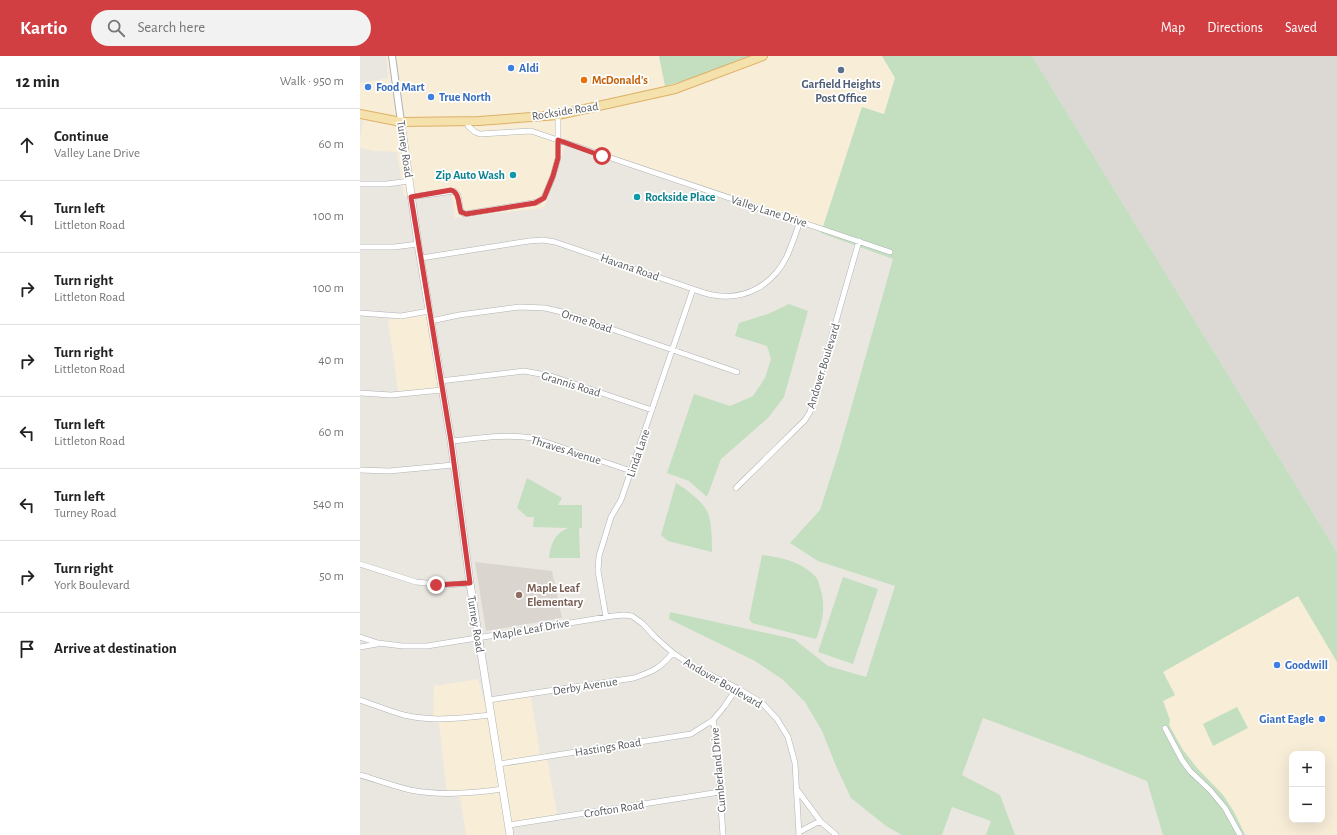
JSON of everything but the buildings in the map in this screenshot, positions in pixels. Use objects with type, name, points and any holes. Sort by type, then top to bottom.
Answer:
[{"type":"main road","name":"Rockside Road","points":[[360,114],[401,122],[468,121],[558,115],[675,89],[763,56]]},
{"type":"main road","name":"Turney Road","points":[[401,122],[418,244],[451,441],[453,465],[470,583],[500,764],[510,835]]},
{"type":"street","name":"Turney Road","points":[[392,56],[401,122]]},
{"type":"street","points":[[411,197],[451,190],[458,196],[461,212],[466,214],[538,202],[544,198],[553,176],[558,158],[558,115]]},
{"type":"street","name":"Valley Lane Drive","points":[[468,121],[468,126],[480,134],[529,131],[890,252]]},
{"type":"street","points":[[360,184],[387,184],[409,181]]},
{"type":"street","name":"Havana Road","points":[[421,258],[543,240],[556,242],[693,289],[714,295],[730,296],[743,294],[758,288],[770,280],[779,270],[787,256],[800,221]]},
{"type":"street","name":"Andover Boulevard","points":[[736,488],[802,423],[810,412],[859,242]]},
{"type":"street","points":[[360,247],[394,248],[418,244]]},
{"type":"street","name":"Linda Lane","points":[[606,617],[598,571],[599,556],[611,517],[622,500],[693,289]]},
{"type":"street","name":"Orme Road","points":[[431,321],[459,315],[519,307],[545,308],[562,312],[737,372]]},
{"type":"street","points":[[360,313],[401,316],[429,312]]},
{"type":"street","name":"Grannis Road","points":[[440,381],[524,371],[551,376],[652,410]]},
{"type":"street","points":[[360,393],[391,394],[442,390]]},
{"type":"street","name":"Thraves Avenue","points":[[451,441],[499,435],[534,438],[632,471]]},
{"type":"street","points":[[360,470],[402,470],[453,465]]},
{"type":"street","points":[[360,564],[416,582],[442,585],[470,583]]},
{"type":"street","name":"Maple Leaf Drive","points":[[360,637],[378,644],[427,646],[606,617],[624,615],[632,616]]},
{"type":"street","name":"Andover Boulevard","points":[[632,616],[643,624],[673,653],[694,667],[737,688],[762,704],[777,719],[788,737],[794,762],[799,834]]},
{"type":"street","points":[[360,648],[378,644]]},
{"type":"street","name":"Derby Avenue","points":[[489,700],[634,678],[649,673],[661,666],[673,653]]},
{"type":"street","name":"Cumberland Drive","points":[[723,835],[716,736],[713,720],[737,688]]},
{"type":"street","points":[[360,700],[404,715],[426,718],[453,719],[491,715]]},
{"type":"street","name":"Hastings Road","points":[[500,764],[691,734],[713,720]]},
{"type":"street","points":[[1165,728],[1182,760],[1220,802],[1229,814],[1240,835]]},
{"type":"street","points":[[360,775],[393,786],[410,790],[430,792],[455,793],[503,789]]},
{"type":"street","points":[[797,790],[821,822],[836,835]]},
{"type":"street","name":"Crofton Road","points":[[509,825],[720,792]]},
{"type":"street","points":[[799,834],[816,823],[821,822]]},
{"type":"shaded area","points":[[386,56],[659,56],[665,86],[674,83],[675,88],[763,56],[882,56],[895,78],[884,115],[862,107],[822,229],[565,146],[544,208],[455,218],[451,188],[404,196],[397,152],[374,151],[360,148],[363,121],[360,120],[360,83],[388,78]]},
{"type":"shaded area","points":[[1032,56],[1337,56],[1337,552]]},
{"type":"shaded area","points":[[433,305],[446,393],[399,397],[388,320]]},
{"type":"shaded area","name":"Maple Leaf Elementary","points":[[475,562],[552,571],[562,618],[486,631]]},
{"type":"shaded area","points":[[1291,593],[1298,596],[1337,662],[1337,835],[1246,835],[1223,795],[1197,768],[1183,750],[1169,725],[1170,720],[1163,701],[1175,695],[1163,672]]},
{"type":"shaded area","points":[[478,679],[484,702],[531,697],[540,754],[546,752],[558,820],[512,828],[513,835],[466,835],[460,797],[448,796],[439,723],[433,721],[434,686]]},
{"type":"green space","points":[[659,56],[763,56],[740,65],[665,86]]},
{"type":"green space","points":[[882,56],[1032,56],[1337,552],[1337,662],[1298,596],[1163,672],[1175,695],[1163,701],[1170,720],[1169,725],[1183,750],[1197,768],[1223,795],[1234,812],[1245,835],[1163,835],[1147,781],[983,718],[962,775],[1000,795],[1015,835],[986,835],[991,821],[952,807],[942,835],[902,835],[886,826],[851,798],[822,731],[805,702],[782,679],[755,661],[669,619],[670,612],[794,639],[828,666],[866,677],[895,586],[818,561],[790,543],[820,510],[839,451],[893,259],[821,233],[862,107],[884,114],[895,78]]},
{"type":"green space","points":[[789,304],[808,311],[784,397],[768,418],[721,459],[707,497],[689,481],[667,473],[694,394],[730,406],[753,396],[765,378],[771,359],[767,346],[735,336],[739,323],[768,314]]},
{"type":"green space","points":[[527,478],[562,498],[558,505],[582,505],[582,528],[579,528],[580,558],[549,558],[556,536],[568,528],[533,527],[534,517],[527,517],[517,508]]},
{"type":"green space","points":[[676,483],[698,499],[705,507],[709,515],[711,525],[712,552],[668,541],[661,535]]},
{"type":"green space","points":[[762,555],[790,561],[804,567],[817,579],[822,594],[823,613],[816,639],[752,623],[749,619]]},
{"type":"green space","points":[[843,577],[878,589],[853,664],[818,652]]},
{"type":"green space","points":[[1237,707],[1248,728],[1213,746],[1203,724]]},
{"type":"place","name":"Aldi","points":[[511,68]]},
{"type":"place","name":"Garfield Heights Post Office","points":[[841,70]]},
{"type":"place","name":"McDonald's","points":[[584,80]]},
{"type":"place","name":"Food Mart","points":[[368,87]]},
{"type":"place","name":"True North","points":[[431,97]]},
{"type":"place","name":"Zip Auto Wash","points":[[513,175]]},
{"type":"place","name":"Rockside Place","points":[[637,197]]},
{"type":"place","name":"Maple Leaf Elementary","points":[[519,595]]},
{"type":"place","name":"Goodwill","points":[[1277,665]]},
{"type":"place","name":"Giant Eagle","points":[[1322,719]]},
{"type":"route","points":[[436,585],[470,583],[453,465],[451,441],[411,197],[451,190],[456,192],[458,196],[461,212],[466,214],[535,203],[544,198],[553,176],[558,158],[558,140],[602,156]]}]
